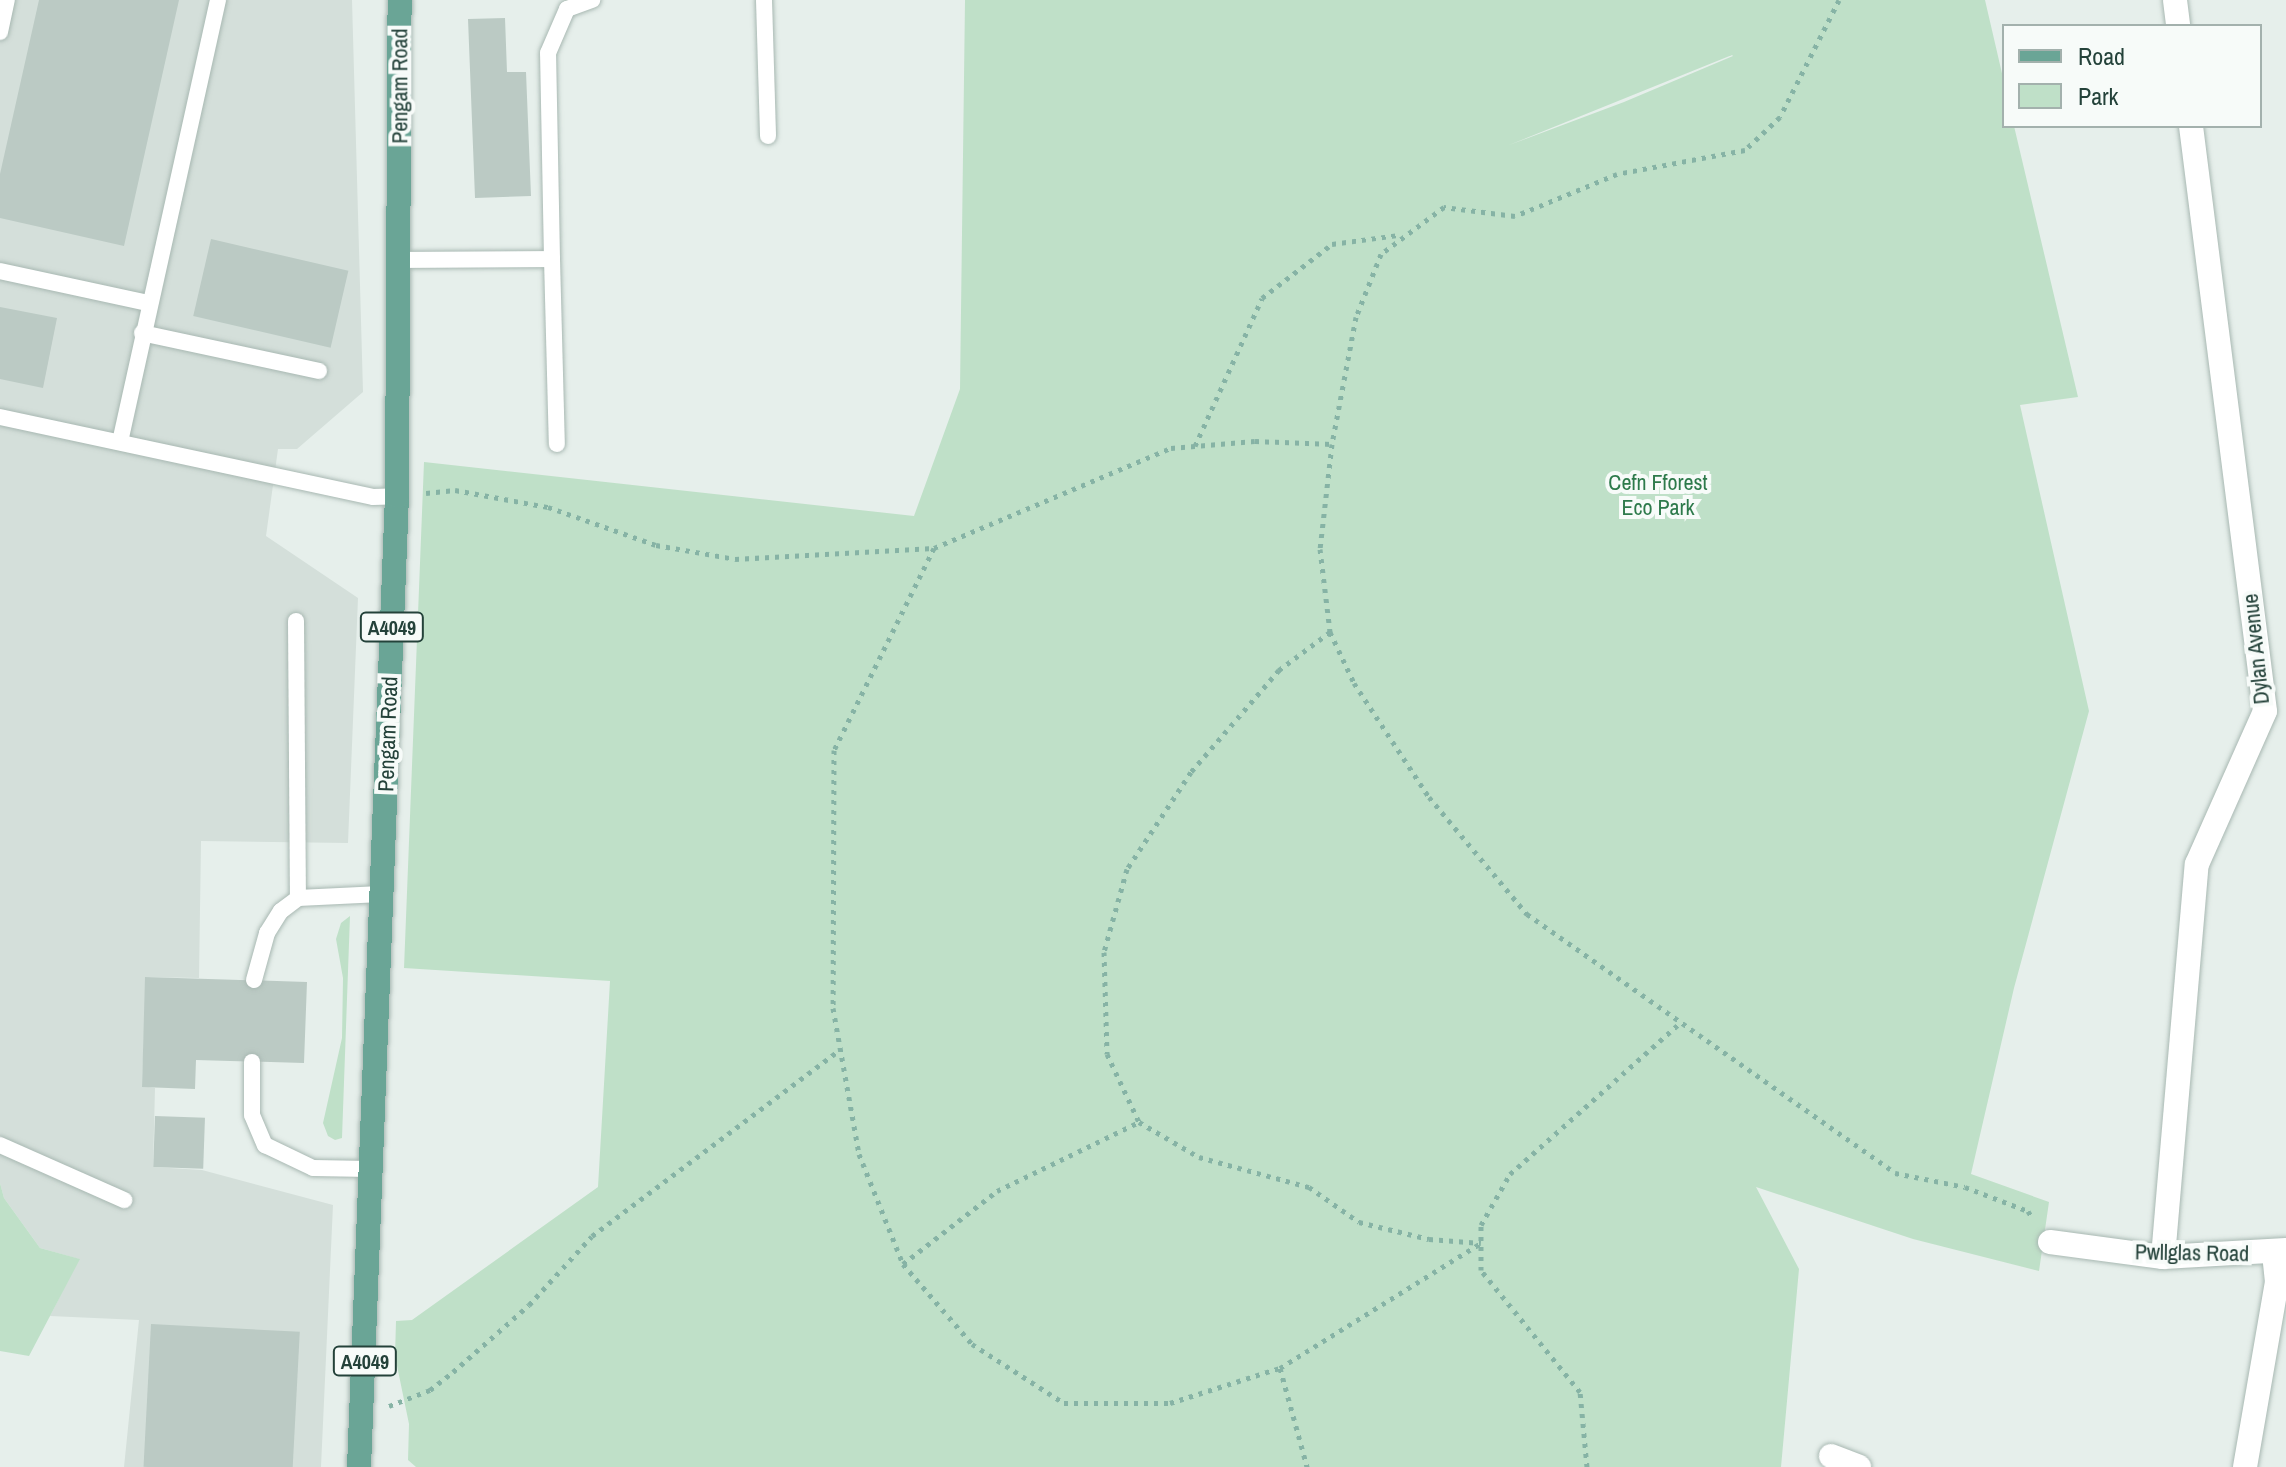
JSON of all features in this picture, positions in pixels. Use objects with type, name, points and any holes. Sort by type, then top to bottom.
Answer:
[{"type":"main road","name":"Pengam Road","points":[[359,1467],[397,496],[401,260],[400,0]]},
{"type":"street","points":[[2175,0],[2178,24]]},
{"type":"street","name":"Dylan Avenue","points":[[2163,1257],[2197,864],[2265,711],[2191,128]]},
{"type":"street","name":"Pwllglas Road","points":[[2050,1242],[2163,1257],[2280,1252]]},
{"type":"street","points":[[2245,1467],[2280,1252]]},
{"type":"street","points":[[1831,1456],[1859,1467]]},
{"type":"lane","points":[[0,32],[7,0]]},
{"type":"lane","points":[[120,442],[148,303],[218,0]]},
{"type":"lane","points":[[557,444],[548,53],[567,9],[592,0]]},
{"type":"lane","points":[[764,0],[768,136]]},
{"type":"lane","points":[[401,260],[552,259]]},
{"type":"lane","points":[[0,271],[148,303]]},
{"type":"lane","points":[[142,333],[319,371]]},
{"type":"lane","points":[[0,417],[373,497],[397,496]]},
{"type":"lane","points":[[296,621],[298,898]]},
{"type":"lane","points":[[254,980],[267,933],[281,911],[298,898],[381,894]]},
{"type":"lane","points":[[252,1062],[252,1115],[265,1145],[313,1168],[370,1169]]},
{"type":"lane","points":[[0,1145],[124,1200]]},
{"type":"path","points":[[1839,0],[1780,117],[1745,150],[1617,174],[1515,216],[1444,207],[1402,235],[1381,254],[1356,317],[1332,444],[1320,549],[1330,632],[1354,683],[1429,797],[1527,914],[1895,1173],[1965,1187],[2028,1211],[2050,1242]]},
{"type":"path","points":[[1195,446],[1262,298],[1332,244],[1402,235]]},
{"type":"path","points":[[397,496],[455,490],[548,507],[656,545],[735,559],[934,548],[1068,488],[1171,448],[1255,441],[1332,444]]},
{"type":"path","points":[[934,548],[834,750],[833,1008],[859,1154],[903,1264],[972,1344],[1064,1403],[1170,1403],[1280,1368],[1481,1243]]},
{"type":"path","points":[[1330,632],[1279,670],[1201,760],[1127,869],[1104,952],[1107,1054],[1139,1122],[1199,1157],[1309,1187],[1359,1222],[1429,1239],[1481,1243]]},
{"type":"path","points":[[1587,1467],[1580,1392],[1481,1270],[1481,1225],[1510,1174],[1681,1022]]},
{"type":"path","points":[[399,1406],[430,1390],[529,1305],[592,1236],[840,1050]]},
{"type":"path","points":[[903,1264],[997,1191],[1139,1122]]},
{"type":"path","points":[[1280,1368],[1307,1467]]},
{"type":"shaded area","points":[[0,0],[352,0],[363,392],[297,449],[278,449],[266,536],[358,598],[348,843],[201,841],[199,978],[146,977],[142,1086],[155,1088],[153,1167],[202,1170],[333,1205],[321,1467],[124,1467],[139,1320],[50,1316],[79,1259],[40,1248],[4,1198],[0,1183]]},
{"type":"green space","name":"Cefn Fforest Eco Park","points":[[965,0],[1985,0],[2002,73],[2002,128],[2014,128],[2078,397],[2020,405],[2089,711],[2014,988],[1971,1174],[2049,1202],[2039,1271],[1913,1239],[1756,1187],[1799,1269],[1781,1467],[416,1467],[408,1460],[409,1424],[395,1356],[396,1321],[412,1320],[598,1187],[610,981],[404,968],[424,462],[914,516],[960,389]],"holes":[[[1732,55],[1733,56],[1624,102],[1509,145]]]},
{"type":"green space","points":[[350,916],[342,1138],[335,1140],[328,1136],[323,1123],[342,1038],[343,978],[336,939],[341,923]]},
{"type":"green space","points":[[0,1183],[4,1198],[40,1248],[80,1259],[29,1356],[0,1351]]},
{"type":"building","points":[[39,0],[179,0],[124,246],[0,218],[0,174]]},
{"type":"building","points":[[505,18],[507,72],[526,72],[531,196],[475,198],[468,19]]},
{"type":"building","points":[[211,239],[348,271],[331,348],[193,316]]},
{"type":"building","points":[[0,307],[57,318],[43,388],[0,379]]},
{"type":"building","points":[[145,977],[307,982],[304,1063],[196,1060],[195,1089],[142,1087]]},
{"type":"building","points":[[155,1116],[205,1118],[203,1169],[153,1167]]},
{"type":"building","points":[[151,1324],[300,1332],[293,1467],[144,1467]]}]
